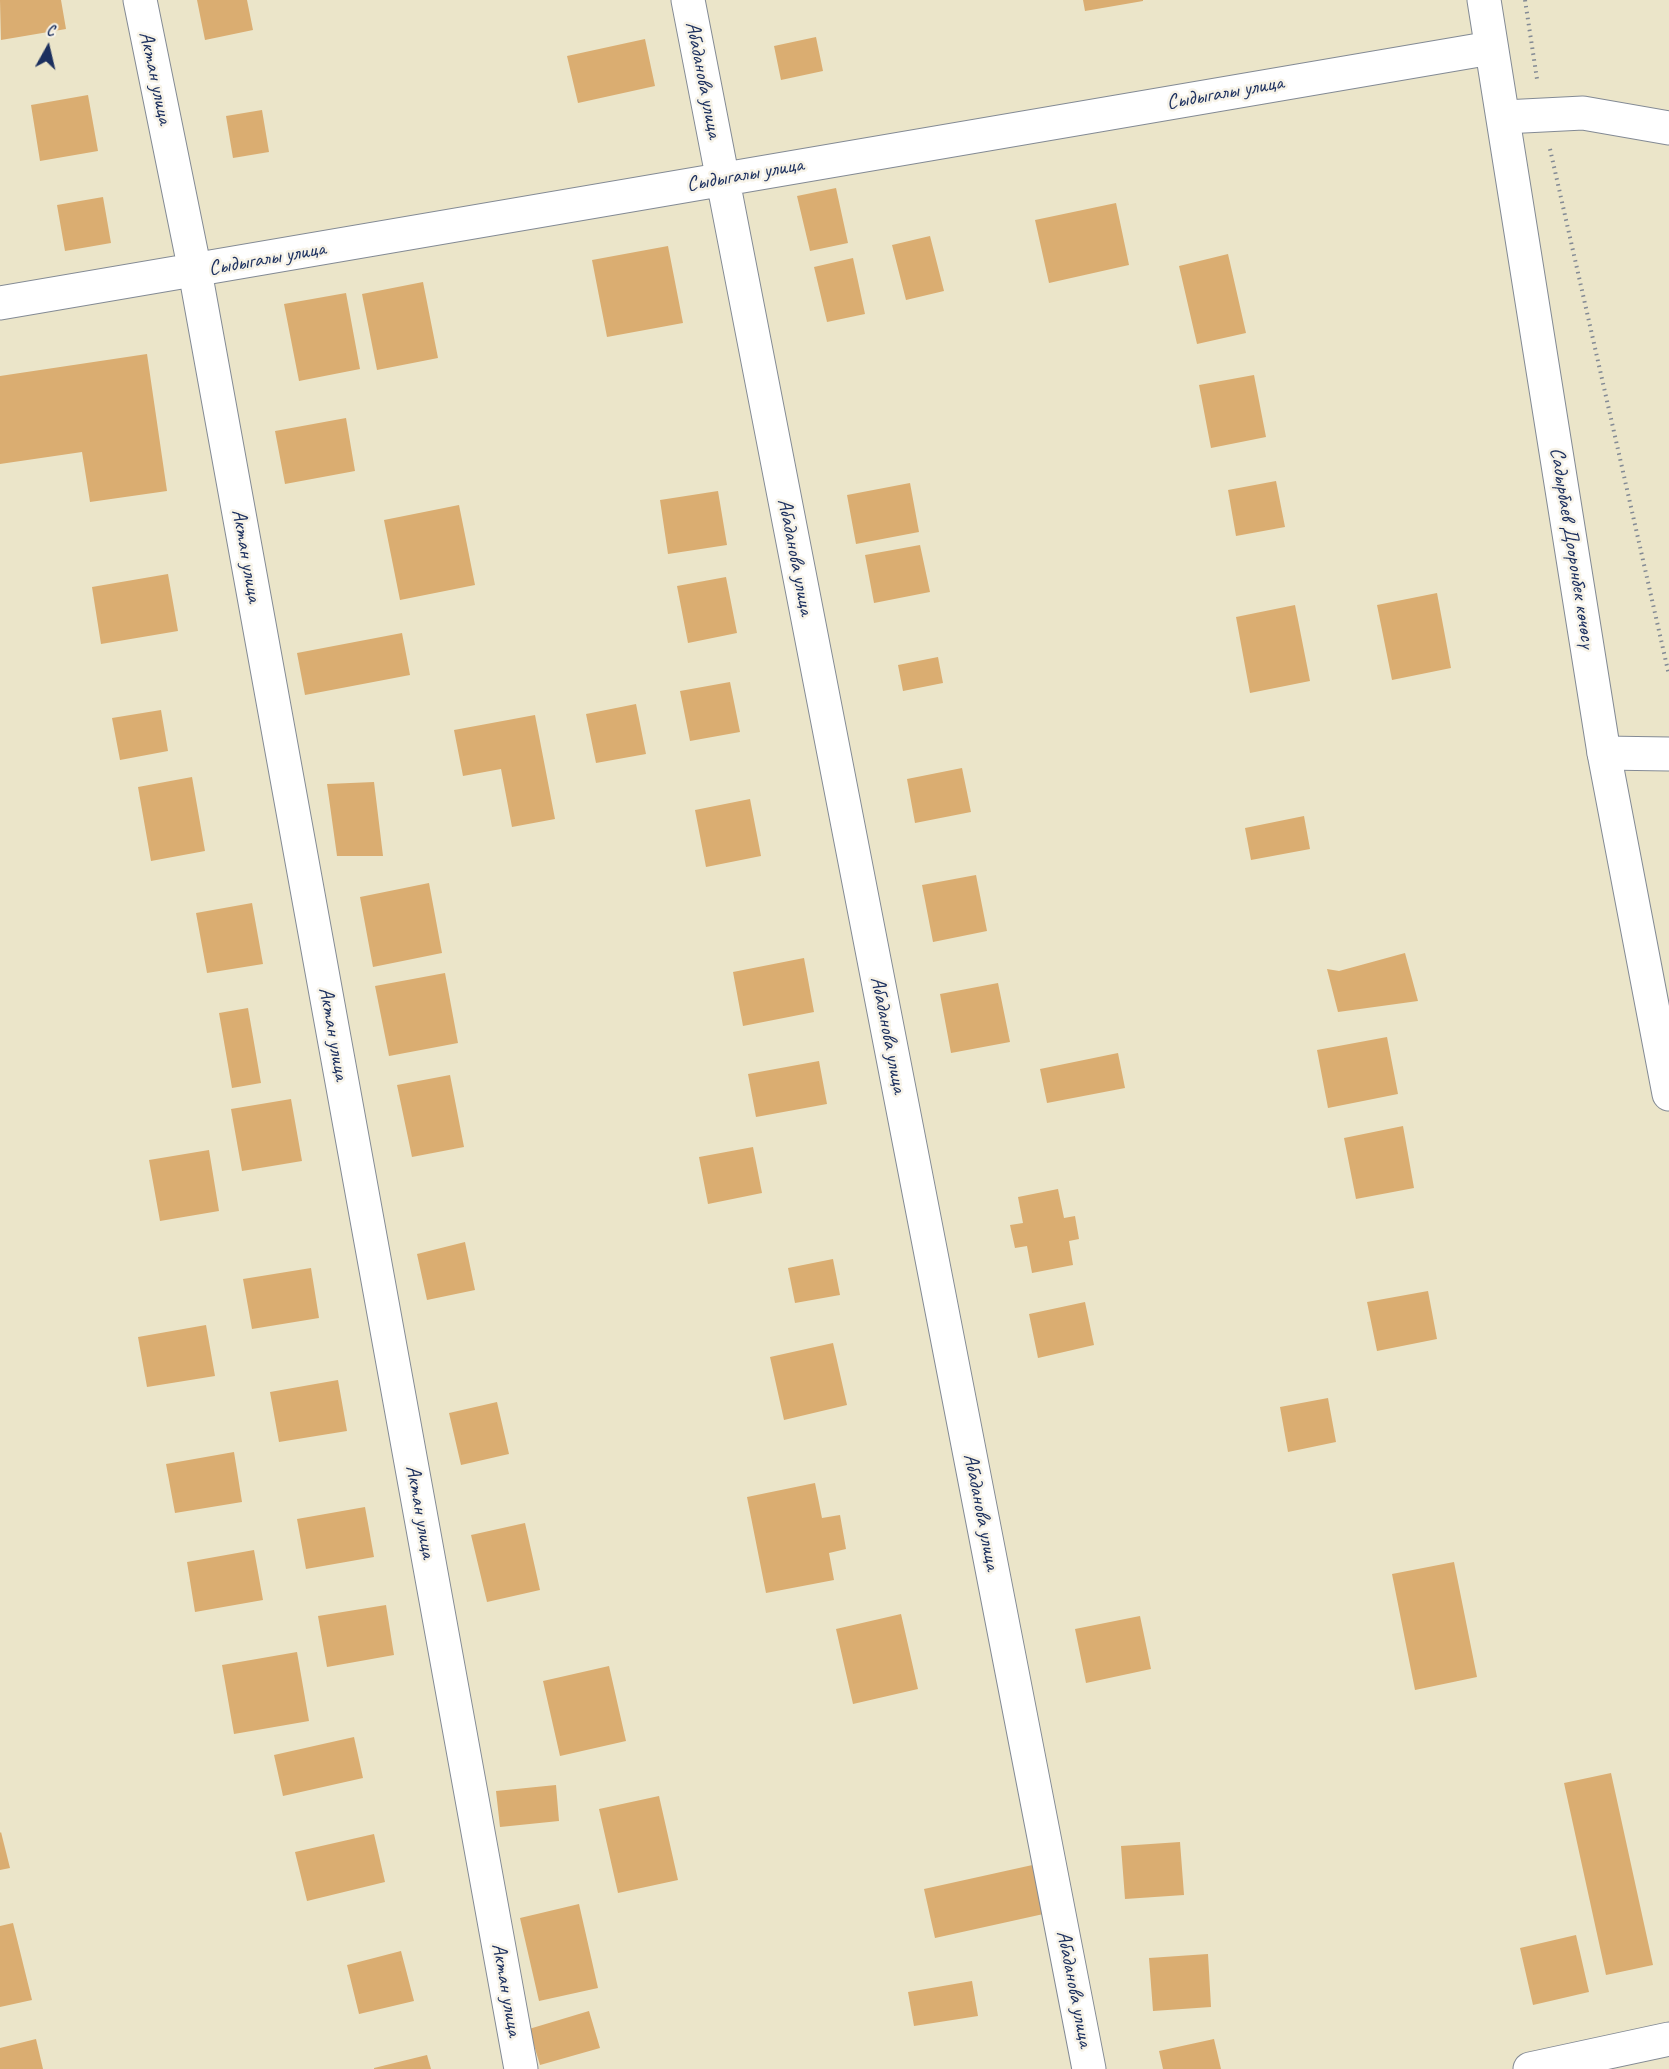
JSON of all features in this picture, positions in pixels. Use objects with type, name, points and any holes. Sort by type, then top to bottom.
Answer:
[{"type":"street","name":"Актан улица","points":[[140,0],[195,271],[521,2069]]},
{"type":"street","name":"Абаданова улица","points":[[687,0],[1089,2069]]},
{"type":"street","name":"Садырбаев Дооронбек көчөсү","points":[[1485,0],[1604,753],[1669,1094]]},
{"type":"street","name":"Сыдыгалы улица","points":[[0,303],[1491,48]]},
{"type":"street","points":[[1504,117],[1583,113],[1669,128]]},
{"type":"street","points":[[1604,753],[1669,754]]},
{"type":"street","points":[[1530,2069],[1669,2038]]},
{"type":"path","points":[[1525,0],[1542,114],[1669,675]]},
{"type":"building","points":[[0,0],[61,0],[66,29],[1,40]]},
{"type":"building","points":[[197,0],[247,0],[253,30],[205,40]]},
{"type":"building","points":[[1083,0],[1143,0],[1143,1],[1085,11]]},
{"type":"building","points":[[816,37],[823,71],[781,80],[774,46]]},
{"type":"building","points":[[645,39],[655,86],[578,103],[567,56]]},
{"type":"building","points":[[88,95],[98,151],[40,161],[31,105]]},
{"type":"building","points":[[262,110],[269,152],[233,158],[226,116]]},
{"type":"building","points":[[836,188],[848,243],[810,251],[797,196]]},
{"type":"building","points":[[103,197],[111,243],[65,251],[57,205]]},
{"type":"building","points":[[1116,203],[1129,265],[1049,283],[1035,220]]},
{"type":"building","points":[[930,236],[944,291],[906,300],[892,245]]},
{"type":"building","points":[[668,246],[683,323],[607,337],[592,260]]},
{"type":"building","points":[[1228,254],[1246,333],[1197,344],[1179,266]]},
{"type":"building","points":[[853,258],[865,314],[827,322],[814,267]]},
{"type":"building","points":[[423,282],[438,358],[377,370],[362,294]]},
{"type":"building","points":[[346,293],[360,369],[299,381],[284,304]]},
{"type":"building","points":[[147,354],[167,491],[90,502],[82,452],[0,464],[0,376]]},
{"type":"building","points":[[1254,375],[1266,437],[1211,448],[1199,385]]},
{"type":"building","points":[[346,418],[355,471],[285,484],[275,431]]},
{"type":"building","points":[[1276,481],[1285,527],[1236,536],[1228,490]]},
{"type":"building","points":[[910,483],[919,532],[856,544],[847,495]]},
{"type":"building","points":[[718,491],[727,545],[668,554],[660,500]]},
{"type":"building","points":[[459,505],[475,585],[400,600],[384,520]]},
{"type":"building","points":[[920,545],[930,592],[874,603],[865,555]]},
{"type":"building","points":[[168,574],[178,631],[101,644],[92,587]]},
{"type":"building","points":[[726,577],[737,633],[688,643],[677,586]]},
{"type":"building","points":[[1437,593],[1451,668],[1392,680],[1377,605]]},
{"type":"building","points":[[1295,605],[1310,681],[1250,693],[1236,617]]},
{"type":"building","points":[[402,633],[410,675],[305,695],[297,653]]},
{"type":"building","points":[[938,657],[943,683],[903,691],[898,665]]},
{"type":"building","points":[[730,682],[740,732],[690,741],[680,691]]},
{"type":"building","points":[[636,704],[646,754],[596,763],[586,714]]},
{"type":"building","points":[[161,710],[168,751],[120,760],[112,718]]},
{"type":"building","points":[[535,715],[555,819],[512,827],[501,769],[463,776],[454,730]]},
{"type":"building","points":[[962,768],[971,812],[915,823],[907,779]]},
{"type":"building","points":[[192,777],[205,851],[151,861],[138,787]]},
{"type":"building","points":[[374,782],[383,856],[337,856],[327,784]]},
{"type":"building","points":[[750,799],[761,856],[706,867],[695,810]]},
{"type":"building","points":[[1304,816],[1310,849],[1251,860],[1245,828]]},
{"type":"building","points":[[976,875],[987,931],[933,942],[922,885]]},
{"type":"building","points":[[429,883],[442,953],[373,967],[360,897]]},
{"type":"building","points":[[252,903],[263,964],[207,973],[196,913]]},
{"type":"building","points":[[1405,953],[1418,1001],[1338,1012],[1327,969],[1339,971]]},
{"type":"building","points":[[804,958],[814,1012],[743,1026],[733,972]]},
{"type":"building","points":[[445,973],[458,1043],[389,1056],[375,986]]},
{"type":"building","points":[[998,983],[1010,1042],[951,1053],[940,994]]},
{"type":"building","points":[[248,1008],[261,1083],[232,1088],[219,1013]]},
{"type":"building","points":[[1387,1037],[1398,1094],[1328,1108],[1317,1050]]},
{"type":"building","points":[[1118,1053],[1125,1088],[1047,1103],[1040,1069]]},
{"type":"building","points":[[819,1061],[827,1104],[756,1117],[748,1074]]},
{"type":"building","points":[[450,1075],[464,1147],[412,1157],[397,1085]]},
{"type":"building","points":[[291,1099],[302,1161],[242,1171],[231,1109]]},
{"type":"building","points":[[1403,1126],[1414,1188],[1356,1199],[1344,1138]]},
{"type":"building","points":[[753,1147],[762,1193],[708,1204],[699,1157]]},
{"type":"building","points":[[209,1150],[219,1211],[160,1221],[149,1160]]},
{"type":"building","points":[[1058,1189],[1064,1218],[1075,1216],[1079,1239],[1069,1241],[1073,1265],[1032,1273],[1027,1246],[1015,1248],[1010,1225],[1023,1223],[1018,1197]]},
{"type":"building","points":[[465,1242],[475,1290],[427,1300],[417,1254]]},
{"type":"building","points":[[833,1259],[840,1295],[795,1303],[788,1268]]},
{"type":"building","points":[[311,1268],[319,1318],[252,1329],[243,1279]]},
{"type":"building","points":[[1428,1291],[1437,1339],[1377,1351],[1367,1302]]},
{"type":"building","points":[[1085,1302],[1094,1345],[1038,1358],[1029,1314]]},
{"type":"building","points":[[206,1325],[215,1376],[147,1387],[138,1337]]},
{"type":"building","points":[[833,1343],[847,1405],[784,1420],[770,1357]]},
{"type":"building","points":[[338,1380],[347,1431],[279,1442],[270,1392]]},
{"type":"building","points":[[1328,1398],[1336,1442],[1288,1452],[1280,1407]]},
{"type":"building","points":[[497,1402],[509,1454],[461,1465],[449,1413]]},
{"type":"building","points":[[234,1452],[242,1502],[175,1513],[166,1464]]},
{"type":"building","points":[[815,1483],[822,1518],[840,1515],[846,1549],[829,1553],[834,1580],[766,1593],[747,1497]]},
{"type":"building","points":[[365,1507],[374,1557],[306,1569],[297,1519]]},
{"type":"building","points":[[525,1523],[540,1590],[487,1602],[471,1535]]},
{"type":"building","points":[[254,1550],[263,1600],[195,1612],[187,1562]]},
{"type":"building","points":[[1454,1562],[1477,1677],[1415,1690],[1392,1574]]},
{"type":"building","points":[[386,1605],[394,1655],[327,1667],[318,1616]]},
{"type":"building","points":[[901,1614],[918,1689],[853,1704],[836,1629]]},
{"type":"building","points":[[1140,1616],[1151,1669],[1086,1683],[1075,1629]]},
{"type":"building","points":[[297,1652],[309,1721],[234,1734],[222,1665]]},
{"type":"building","points":[[609,1666],[626,1741],[560,1756],[543,1681]]},
{"type":"building","points":[[354,1737],[363,1778],[283,1796],[274,1755]]},
{"type":"building","points":[[1611,1773],[1653,1965],[1606,1975],[1564,1783]]},
{"type":"building","points":[[556,1785],[559,1821],[500,1827],[496,1791]]},
{"type":"building","points":[[659,1796],[678,1880],[618,1893],[599,1809]]},
{"type":"building","points":[[0,1833],[10,1868],[0,1870]]},
{"type":"building","points":[[374,1834],[385,1882],[307,1901],[295,1852]]},
{"type":"building","points":[[1180,1842],[1184,1895],[1125,1899],[1121,1846]]},
{"type":"building","points":[[1037,1864],[1048,1913],[935,1938],[924,1889]]},
{"type":"building","points":[[579,1904],[598,1988],[539,2001],[520,1918]]},
{"type":"building","points":[[13,1923],[32,2000],[0,2007],[0,1926]]},
{"type":"building","points":[[1576,1935],[1589,1992],[1533,2005],[1520,1948]]},
{"type":"building","points":[[401,1951],[414,2001],[359,2014],[347,1965]]},
{"type":"building","points":[[1208,1954],[1211,2007],[1153,2011],[1149,1958]]},
{"type":"building","points":[[972,1981],[978,2016],[914,2026],[908,1992]]},
{"type":"building","points":[[589,2011],[600,2048],[540,2065],[529,2029]]},
{"type":"building","points":[[36,2039],[43,2069],[0,2069],[0,2048]]},
{"type":"building","points":[[1214,2039],[1221,2069],[1163,2069],[1159,2051]]},
{"type":"building","points":[[427,2055],[431,2069],[374,2069],[374,2068]]}]
